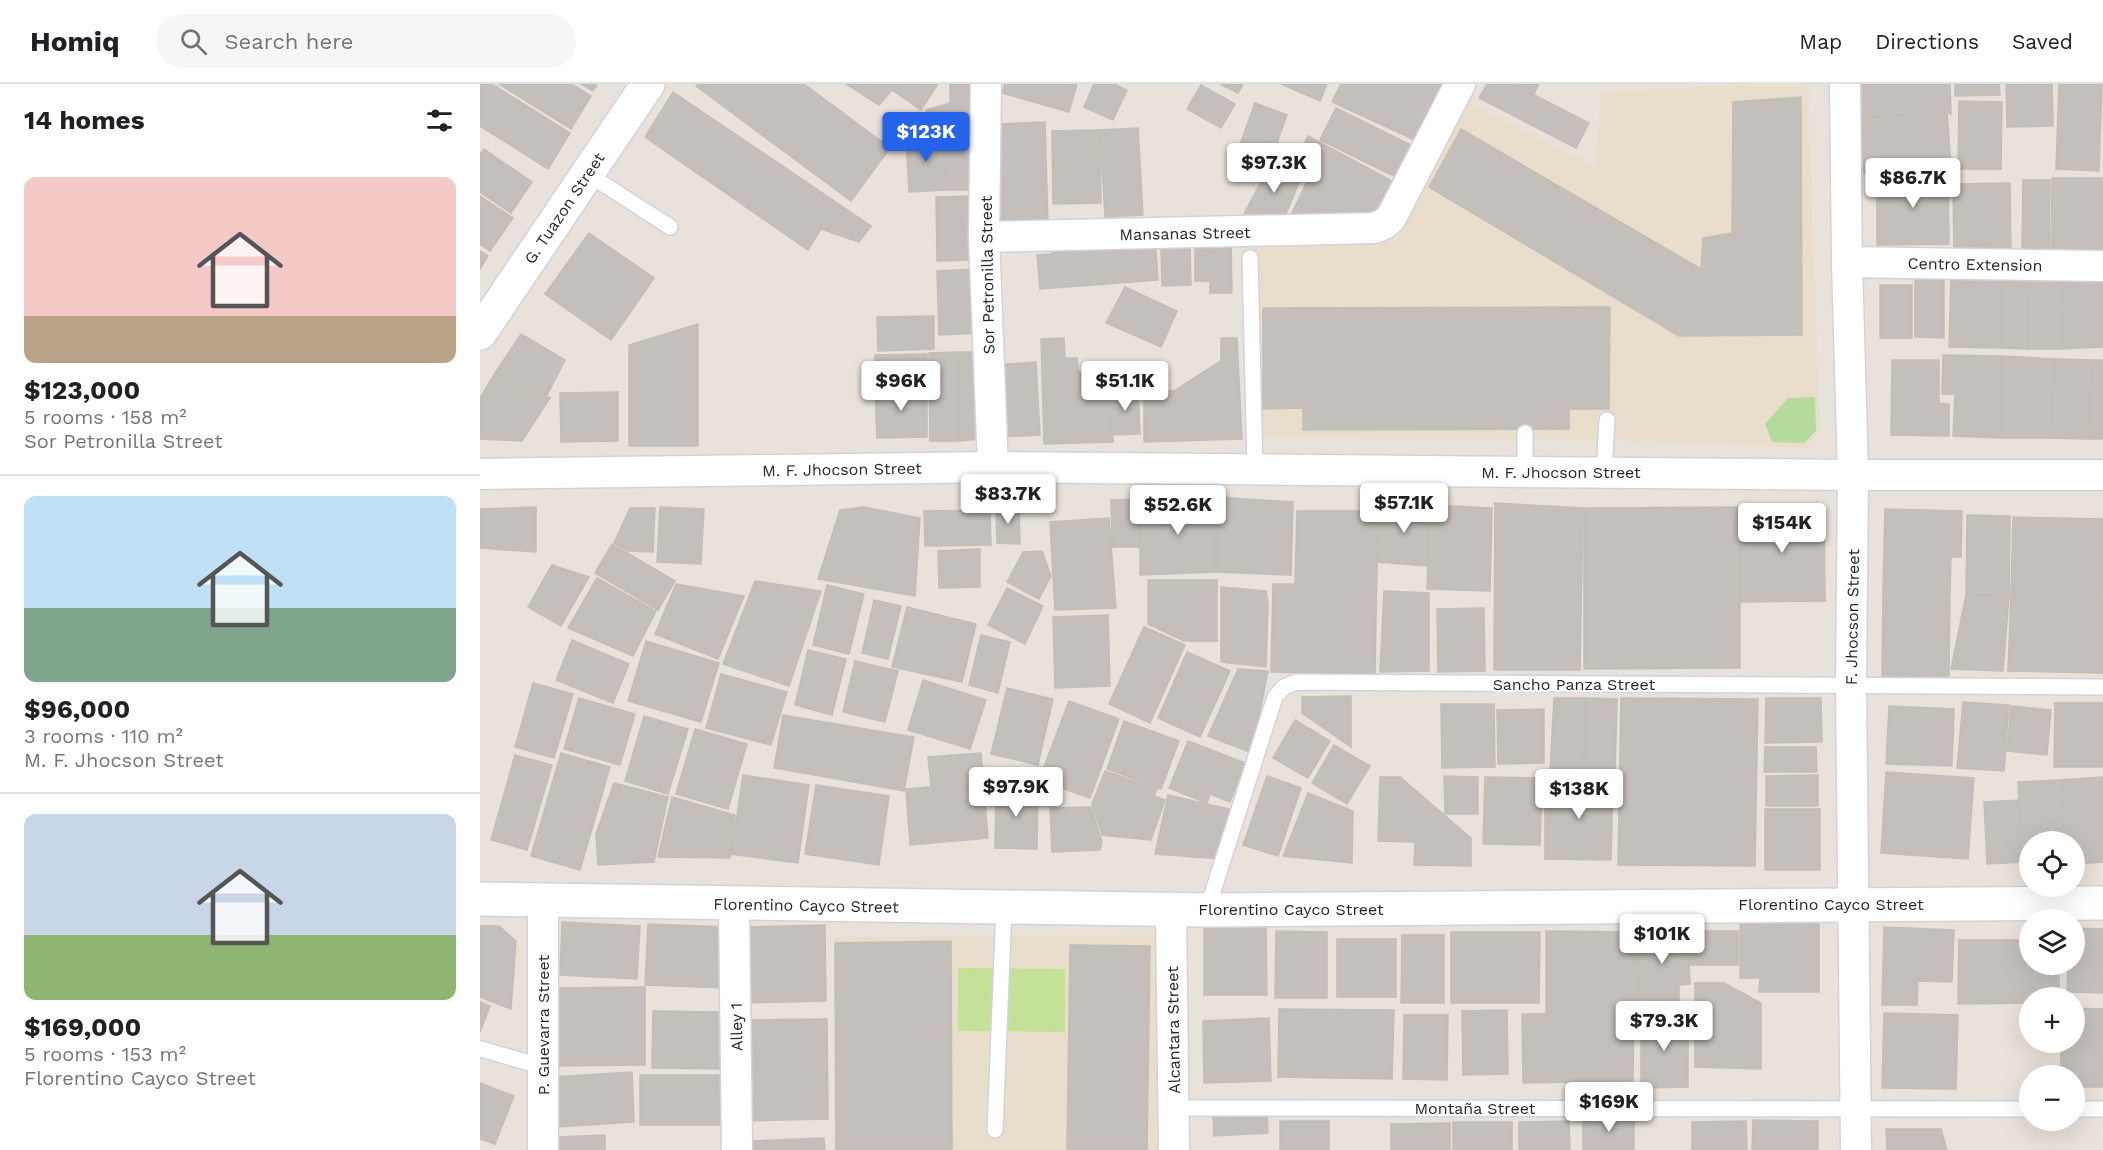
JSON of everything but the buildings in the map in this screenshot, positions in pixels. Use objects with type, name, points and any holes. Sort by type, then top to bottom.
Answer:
[{"type":"street","name":"G. Tuazon Street","points":[[480,333],[648,84]]},
{"type":"street","name":"Sor Petronilla Street","points":[[986,84],[984,237],[993,467]]},
{"type":"street","name":"Mansanas Street","points":[[984,237],[1363,229],[1384,224],[1398,207],[1460,84]]},
{"type":"street","name":"F. Jhocson Street","points":[[1845,84],[1853,475],[1851,687],[1856,1150]]},
{"type":"street","name":"Centro Extension","points":[[1847,262],[2103,266]]},
{"type":"street","name":"M. F. Jhocson Street","points":[[480,474],[993,467],[1853,475],[2103,475]]},
{"type":"street","name":"Florentino Cayco Street","points":[[480,899],[1172,910],[2103,903]]},
{"type":"street","name":"P. Guevarra Street","points":[[543,900],[543,1150]]},
{"type":"street","name":"Alley 1","points":[[734,904],[737,1150]]},
{"type":"street","name":"Alcantara Street","points":[[1172,910],[1174,1150]]},
{"type":"lane","points":[[588,174],[670,227]]},
{"type":"lane","points":[[1250,258],[1255,469]]},
{"type":"lane","points":[[1604,472],[1607,420]]},
{"type":"lane","points":[[1525,433],[1525,472]]},
{"type":"lane","name":"Sancho Panza Street","points":[[1207,910],[1275,698],[1284,687],[1296,682],[2103,687]]},
{"type":"lane","points":[[995,1130],[1004,908]]},
{"type":"lane","points":[[481,1049],[543,1067]]},
{"type":"lane","name":"Montaña Street","points":[[1173,1108],[2019,1109]]},
{"type":"lane","points":[[2085,1109],[2103,1109]]},
{"type":"shaded area","points":[[1746,84],[1808,84],[1820,431],[1805,448],[1606,440],[1245,438],[1241,242],[1396,241],[1464,100],[1595,166],[1601,92]]},
{"type":"shaded area","points":[[1159,935],[1158,1150],[834,1150],[834,937]]},
{"type":"green space","points":[[1815,397],[1816,431],[1804,443],[1772,442],[1765,424],[1788,398]]},
{"type":"green space","points":[[958,968],[1065,969],[1065,1032],[958,1031]]}]
